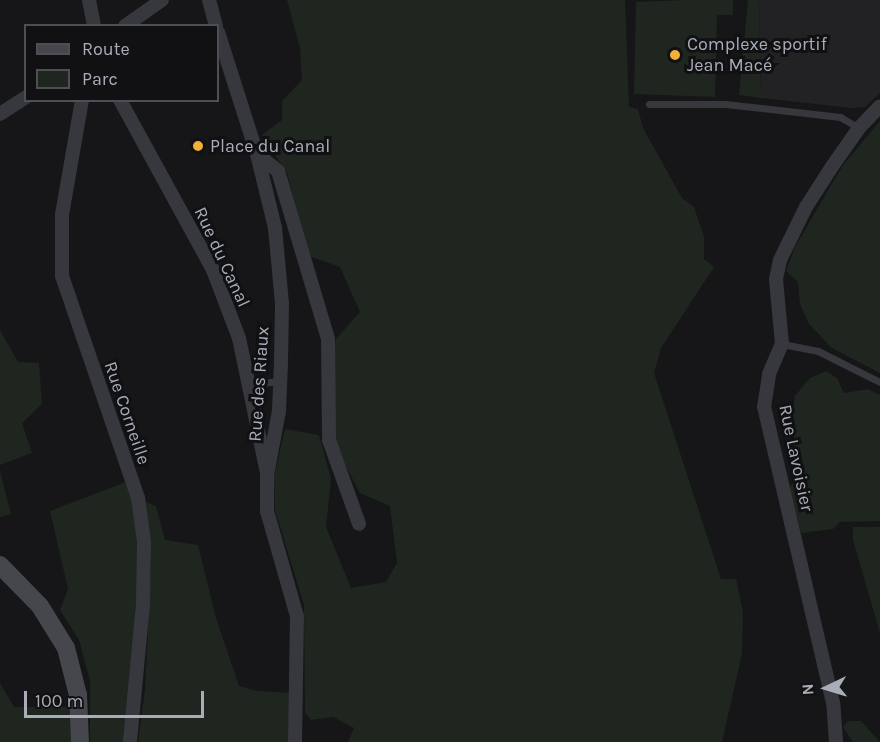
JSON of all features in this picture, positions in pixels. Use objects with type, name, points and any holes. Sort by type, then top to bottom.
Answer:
[{"type":"street","points":[[89,0],[94,24]]},
{"type":"street","points":[[128,24],[162,0]]},
{"type":"street","points":[[209,0],[215,24]]},
{"type":"street","name":"Rue des Riaux","points":[[219,35],[257,153],[275,228],[282,304],[280,381],[267,475],[267,511],[297,616],[295,742]]},
{"type":"street","points":[[0,114],[24,97]]},
{"type":"street","name":"Rue Corneille","points":[[82,102],[62,215],[62,276],[138,498],[144,541],[143,604],[130,742]]},
{"type":"street","name":"Rue du Canal","points":[[121,102],[213,270],[239,338],[251,384],[256,435],[267,475]]},
{"type":"street","points":[[782,344],[777,303],[780,260],[806,207],[859,128],[880,106]]},
{"type":"street","points":[[257,153],[278,171],[328,339],[329,440],[359,524]]},
{"type":"street","name":"Rue Lavoisier","points":[[782,344],[769,374],[764,407],[833,703],[836,742]]},
{"type":"street","points":[[0,565],[40,606],[66,648],[78,695],[80,742]]},
{"type":"lane","points":[[649,104],[726,104],[840,117],[859,128]]},
{"type":"lane","points":[[782,344],[818,351],[880,382]]},
{"type":"lane","points":[[251,384],[280,381]]},
{"type":"shaded area","points":[[759,0],[880,0],[880,93],[865,107],[851,108],[761,98]]},
{"type":"green space","points":[[287,0],[625,0],[629,107],[638,109],[643,128],[682,198],[694,207],[704,237],[704,259],[714,267],[661,348],[654,373],[721,579],[736,579],[743,612],[742,654],[722,742],[348,742],[354,728],[333,717],[311,720],[305,713],[304,605],[275,510],[274,477],[285,429],[319,435],[331,479],[326,527],[351,588],[386,582],[397,563],[390,506],[360,493],[333,442],[331,361],[336,339],[360,312],[340,267],[309,256],[287,173],[262,135],[282,120],[282,101],[302,80],[300,48]]},
{"type":"green space","name":"Complexe sportif Jean Macé","points":[[733,0],[733,15],[717,15],[715,97],[634,94],[636,2]]},
{"type":"green space","points":[[748,0],[759,0],[761,98],[739,95]]},
{"type":"green space","points":[[880,121],[880,373],[832,348],[809,324],[800,304],[798,282],[786,271],[796,245],[843,165]]},
{"type":"green space","points":[[0,330],[18,362],[39,363],[42,404],[22,423],[32,453],[0,465]]},
{"type":"green space","points":[[826,371],[837,378],[844,393],[868,389],[880,395],[880,521],[840,522],[833,529],[801,533],[790,488],[797,470],[791,420],[795,396],[810,378]]},
{"type":"green space","points":[[0,471],[11,514],[0,517]]},
{"type":"green space","points":[[126,482],[134,498],[139,565],[126,742],[90,742],[90,681],[79,640],[60,610],[68,589],[50,511]]},
{"type":"green space","points":[[144,501],[156,506],[165,540],[198,545],[216,618],[239,686],[257,691],[294,693],[289,742],[138,742],[145,690],[151,568]]},
{"type":"green space","points":[[853,527],[880,527],[880,633],[853,540]]},
{"type":"green space","points":[[0,683],[14,707],[69,707],[71,742],[0,742]]},
{"type":"green space","points":[[848,721],[861,721],[880,742],[853,742],[843,727]]},
{"type":"place","name":"Complexe sportif Jean Macé","points":[[675,55]]},
{"type":"place","name":"Place du Canal","points":[[198,146]]}]
